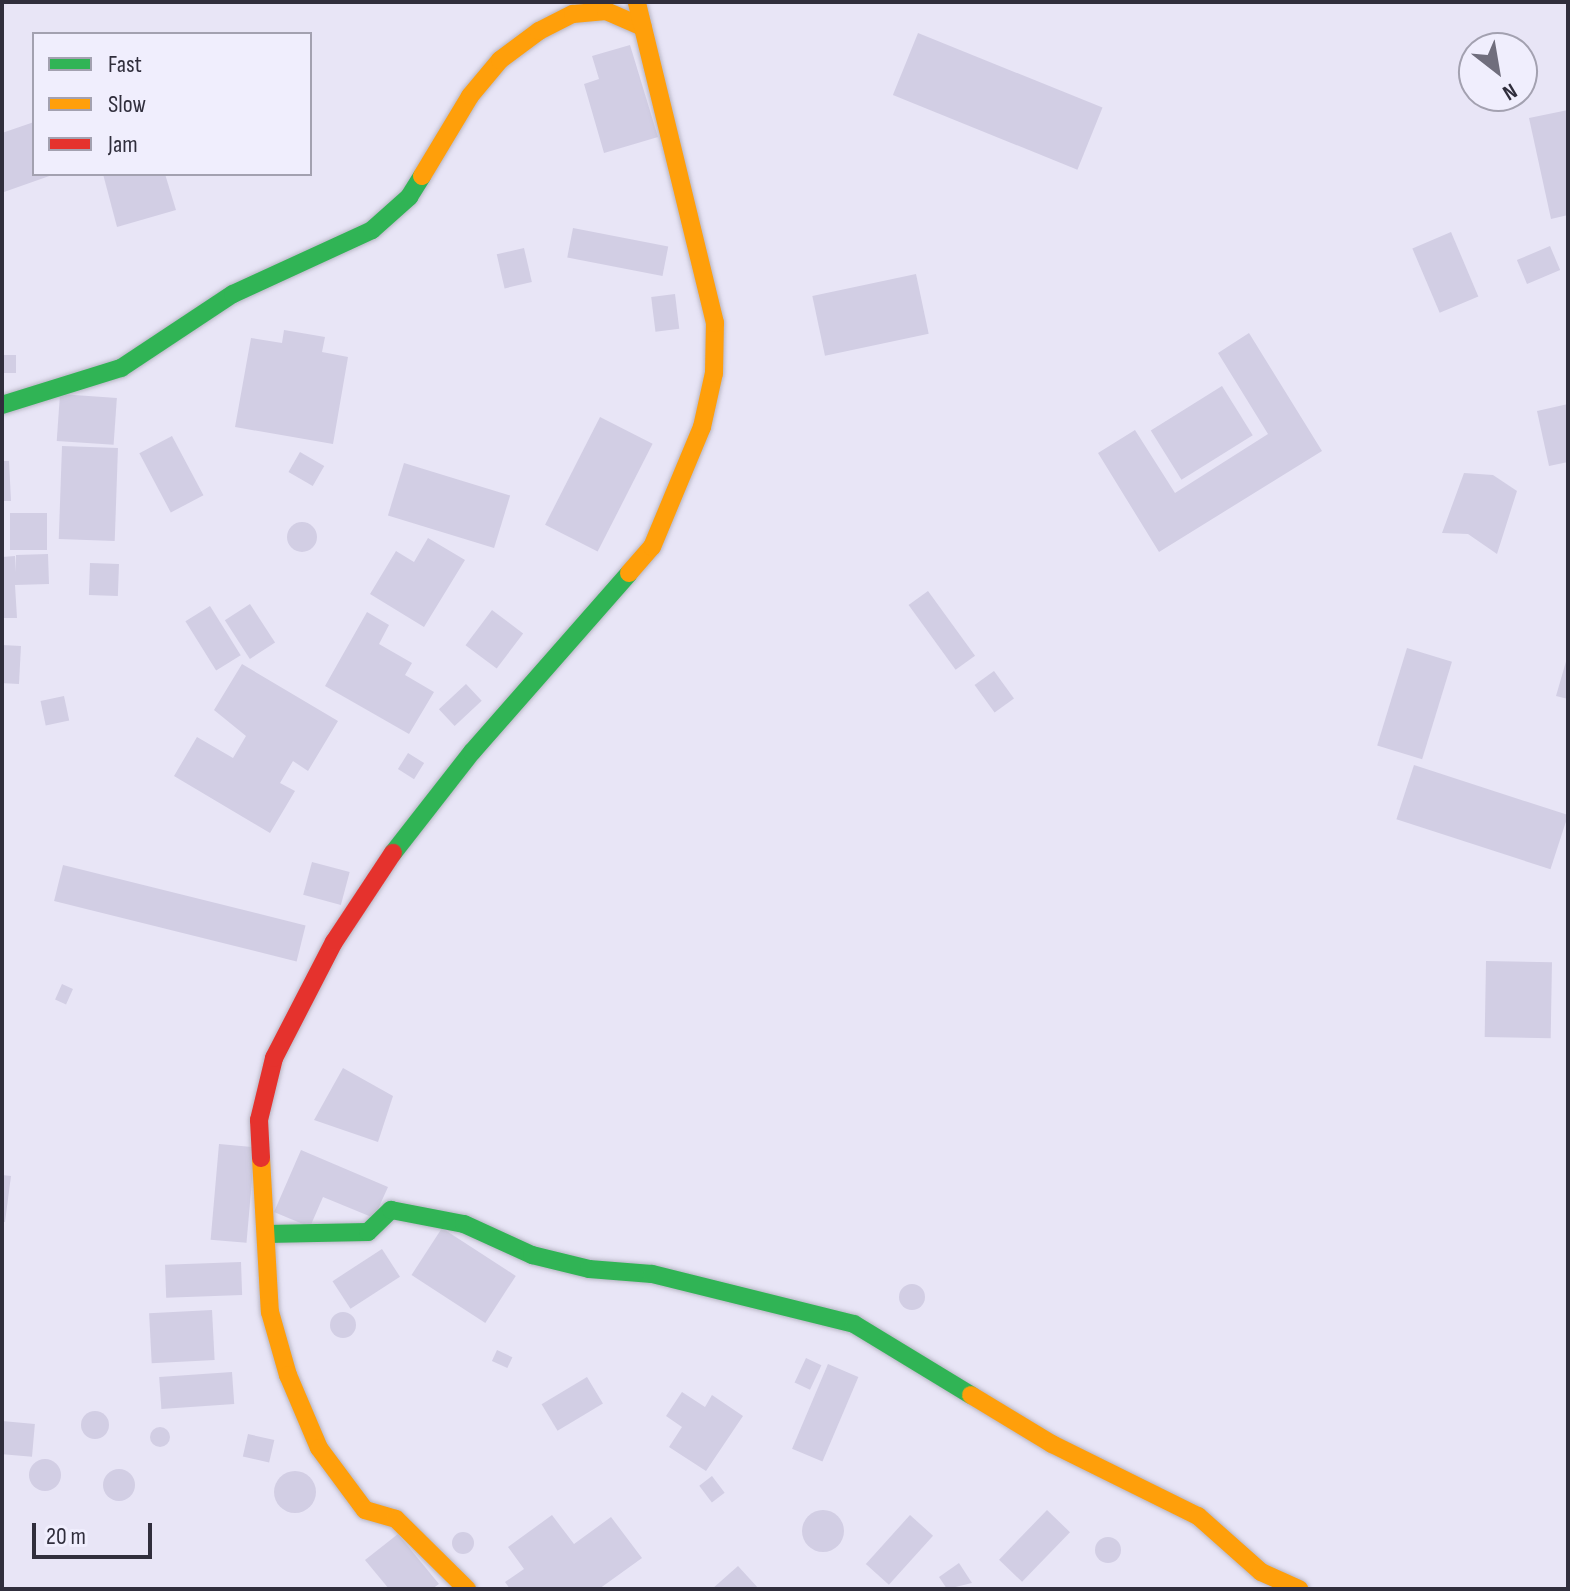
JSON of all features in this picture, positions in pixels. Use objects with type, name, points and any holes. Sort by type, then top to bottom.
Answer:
[{"type":"street","points":[[467,1589],[396,1519],[365,1510],[319,1448],[288,1375],[270,1312],[259,1120],[274,1058],[297,1010],[388,860],[472,752],[652,547],[702,427],[714,373],[715,323],[637,2]]},
{"type":"street","points":[[2,405],[121,368],[233,294],[372,230],[409,197],[470,96],[500,60],[539,31],[573,14],[606,11],[643,27]]},
{"type":"street","points":[[266,1234],[368,1232],[391,1210],[464,1224],[532,1255],[589,1269],[652,1274],[854,1324],[1052,1444],[1198,1516],[1261,1572],[1299,1589]]},
{"type":"building","points":[[918,33],[1103,108],[1077,170],[893,95]]},
{"type":"building","points":[[630,45],[658,137],[604,153],[584,84],[599,79],[592,56]]},
{"type":"building","points":[[1568,110],[1568,215],[1551,219],[1529,118]]},
{"type":"building","points":[[32,123],[32,176],[49,176],[4,192],[2,133]]},
{"type":"building","points":[[104,176],[166,176],[176,210],[117,227]]},
{"type":"building","points":[[573,228],[668,247],[662,276],[567,257]]},
{"type":"building","points":[[1451,232],[1478,296],[1440,313],[1412,248]]},
{"type":"building","points":[[1550,246],[1560,270],[1527,284],[1517,260]]},
{"type":"building","points":[[524,248],[532,282],[505,288],[497,254]]},
{"type":"building","points":[[916,274],[929,334],[825,356],[812,296]]},
{"type":"building","points":[[675,294],[679,329],[655,332],[651,297]]},
{"type":"building","points":[[284,330],[325,337],[322,352],[348,357],[333,444],[235,427],[251,338],[282,343]]},
{"type":"building","points":[[1249,333],[1322,451],[1159,552],[1098,453],[1135,430],[1175,493],[1268,434],[1218,353]]},
{"type":"building","points":[[2,355],[16,355],[16,373],[2,373]]},
{"type":"building","points":[[1222,386],[1253,435],[1181,480],[1151,431]]},
{"type":"building","points":[[60,394],[117,398],[114,445],[57,441]]},
{"type":"building","points":[[1568,404],[1568,462],[1549,466],[1537,411]]},
{"type":"building","points":[[600,417],[653,444],[598,552],[545,525]]},
{"type":"building","points":[[172,436],[203,495],[171,513],[139,453]]},
{"type":"building","points":[[62,446],[118,448],[115,541],[59,539]]},
{"type":"building","points":[[300,452],[324,466],[313,486],[288,472]]},
{"type":"building","points":[[2,461],[9,461],[11,501],[2,501]]},
{"type":"building","points":[[404,463],[510,495],[494,548],[388,516]]},
{"type":"building","points":[[1464,473],[1493,475],[1517,491],[1497,554],[1468,534],[1442,533]]},
{"type":"building","points":[[10,513],[47,513],[47,550],[10,550]]},
{"type":"building","points":[[302,522],[313,526],[317,537],[313,548],[302,552],[291,548],[287,537],[291,526]]},
{"type":"building","points":[[428,538],[465,560],[424,627],[370,594],[396,551],[414,562]]},
{"type":"building","points":[[48,554],[49,584],[15,585],[17,618],[2,618],[2,557],[15,556],[16,572],[16,555]]},
{"type":"building","points":[[90,563],[119,564],[118,596],[89,595]]},
{"type":"building","points":[[928,591],[975,656],[956,670],[909,605]]},
{"type":"building","points":[[250,604],[275,643],[250,659],[225,620]]},
{"type":"building","points":[[210,606],[241,655],[216,671],[185,621]]},
{"type":"building","points":[[492,610],[523,633],[497,669],[466,645]]},
{"type":"building","points":[[367,612],[389,625],[379,644],[412,663],[405,675],[434,692],[409,734],[325,686]]},
{"type":"building","points":[[2,645],[21,646],[19,684],[2,683]]},
{"type":"building","points":[[1407,648],[1452,662],[1422,759],[1377,746]]},
{"type":"building","points":[[1568,658],[1568,699],[1556,696]]},
{"type":"building","points":[[242,664],[338,721],[308,771],[293,761],[280,783],[295,791],[270,833],[174,776],[197,737],[233,758],[246,736],[214,710]]},
{"type":"building","points":[[994,671],[1014,699],[995,713],[975,685]]},
{"type":"building","points":[[466,684],[482,701],[455,726],[439,709]]},
{"type":"building","points":[[64,696],[69,720],[46,725],[41,701]]},
{"type":"building","points":[[408,753],[424,763],[414,779],[398,769]]},
{"type":"building","points":[[1414,765],[1568,815],[1550,869],[1396,819]]},
{"type":"building","points":[[312,862],[350,872],[341,905],[303,895]]},
{"type":"building","points":[[63,865],[306,925],[297,961],[54,901]]},
{"type":"building","points":[[1486,961],[1552,962],[1551,1038],[1485,1037]]},
{"type":"building","points":[[62,984],[73,989],[66,1004],[55,1000]]},
{"type":"building","points":[[343,1068],[393,1096],[378,1142],[314,1120]]},
{"type":"building","points":[[219,1144],[255,1147],[246,1243],[211,1240]]},
{"type":"building","points":[[301,1150],[388,1187],[374,1218],[323,1197],[310,1227],[274,1212]]},
{"type":"building","points":[[2,1175],[11,1176],[5,1222],[2,1222]]},
{"type":"building","points":[[442,1228],[516,1276],[485,1323],[412,1275]]},
{"type":"building","points":[[382,1249],[400,1277],[350,1309],[333,1281]]},
{"type":"building","points":[[241,1262],[242,1295],[166,1298],[165,1265]]},
{"type":"building","points":[[912,1284],[921,1288],[925,1297],[921,1306],[912,1310],[903,1306],[899,1297],[903,1288]]},
{"type":"building","points":[[212,1310],[215,1360],[152,1363],[149,1313]]},
{"type":"building","points":[[343,1312],[352,1316],[356,1325],[352,1334],[343,1338],[334,1334],[330,1325],[334,1316]]},
{"type":"building","points":[[497,1350],[512,1357],[507,1368],[492,1361]]},
{"type":"building","points":[[806,1358],[821,1365],[810,1390],[795,1382]]},
{"type":"building","points":[[828,1364],[858,1377],[822,1462],[792,1449]]},
{"type":"building","points":[[232,1372],[234,1404],[161,1409],[159,1377]]},
{"type":"building","points":[[587,1377],[603,1404],[558,1431],[542,1404]]},
{"type":"building","points":[[682,1392],[705,1407],[712,1395],[743,1416],[706,1471],[669,1447],[682,1427],[666,1416]]},
{"type":"building","points":[[95,1411],[105,1415],[109,1425],[105,1435],[95,1439],[85,1435],[81,1425],[85,1415]]},
{"type":"building","points":[[2,1421],[35,1424],[32,1457],[2,1454]]},
{"type":"building","points":[[160,1427],[167,1430],[170,1437],[167,1444],[160,1447],[153,1444],[150,1437],[153,1430]]},
{"type":"building","points":[[248,1434],[274,1440],[269,1462],[243,1456]]},
{"type":"building","points":[[45,1459],[56,1464],[61,1475],[56,1486],[45,1491],[34,1486],[29,1475],[34,1464]]},
{"type":"building","points":[[119,1469],[131,1473],[135,1485],[131,1497],[119,1501],[107,1497],[103,1485],[107,1473]]},
{"type":"building","points":[[295,1471],[310,1477],[316,1492],[310,1507],[295,1513],[280,1507],[274,1492],[280,1477]]},
{"type":"building","points":[[712,1476],[725,1493],[712,1502],[699,1486]]},
{"type":"building","points":[[823,1510],[838,1516],[844,1531],[838,1546],[823,1552],[808,1546],[802,1531],[808,1516]]},
{"type":"building","points":[[1047,1510],[1070,1532],[1022,1582],[999,1560]]},
{"type":"building","points":[[552,1515],[574,1544],[611,1517],[642,1558],[599,1589],[510,1589],[505,1582],[524,1569],[508,1547]]},
{"type":"building","points":[[910,1515],[933,1536],[889,1585],[866,1564]]},
{"type":"building","points":[[463,1532],[471,1535],[474,1543],[471,1551],[463,1554],[455,1551],[452,1543],[455,1535]]},
{"type":"building","points":[[398,1534],[439,1584],[432,1589],[389,1589],[365,1560]]},
{"type":"building","points":[[1108,1537],[1117,1541],[1121,1550],[1117,1559],[1108,1563],[1099,1559],[1095,1550],[1099,1541]]},
{"type":"building","points":[[959,1563],[972,1583],[947,1589],[939,1577]]},
{"type":"building","points":[[738,1566],[759,1589],[712,1589]]},
{"type":"traffic: fast","points":[[2,405],[121,368],[233,294],[372,230],[409,197],[422,176]]},
{"type":"traffic: fast","points":[[393,853],[472,752],[629,573]]},
{"type":"traffic: fast","points":[[266,1234],[368,1232],[391,1210],[464,1224],[532,1255],[589,1269],[652,1274],[854,1324],[971,1395]]},
{"type":"traffic: slow","points":[[629,573],[652,547],[702,427],[714,373],[715,323],[637,2]]},
{"type":"traffic: slow","points":[[422,176],[470,96],[500,60],[539,31],[573,14],[606,11],[643,27]]},
{"type":"traffic: slow","points":[[261,1158],[270,1312],[288,1375],[319,1448],[365,1510],[396,1519],[467,1589]]},
{"type":"traffic: slow","points":[[971,1395],[1052,1444],[1198,1516],[1261,1572],[1299,1589]]},
{"type":"traffic: jam","points":[[261,1158],[259,1120],[274,1058],[334,942],[393,853]]}]
